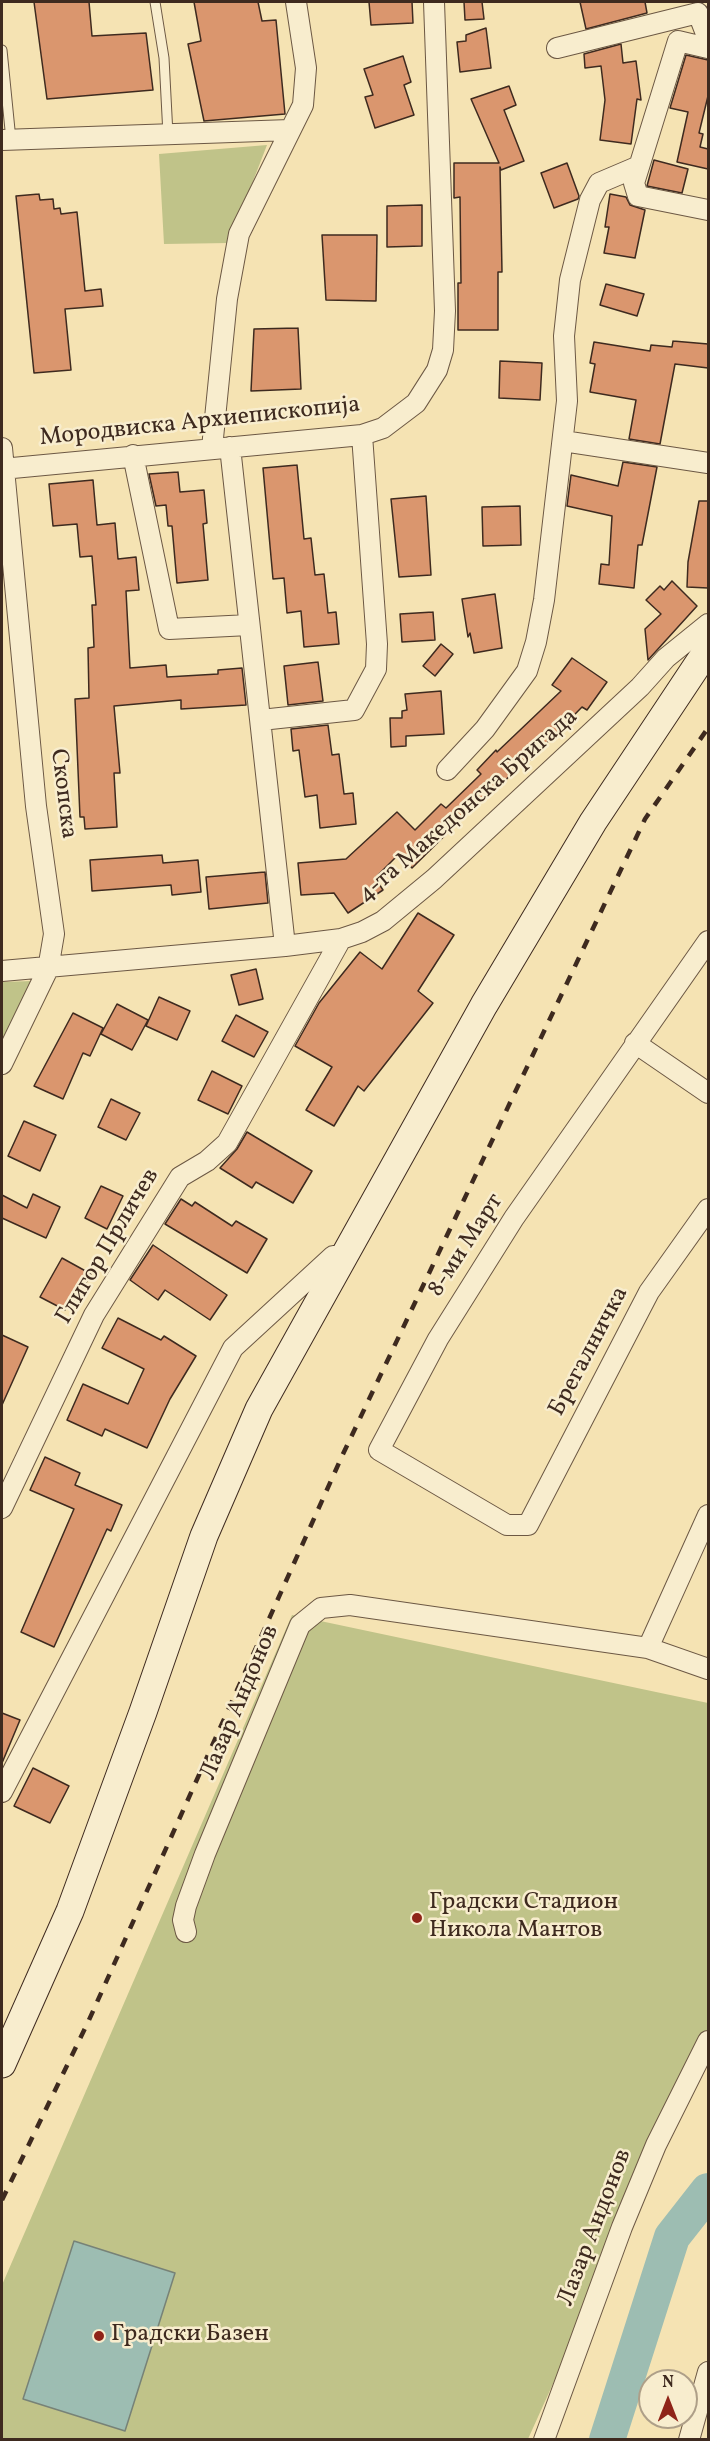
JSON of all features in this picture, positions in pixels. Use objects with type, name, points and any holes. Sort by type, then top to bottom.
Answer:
[{"type":"street","points":[[285,946],[249,625],[221,448],[227,299],[239,234],[303,105],[306,68],[296,2]]},
{"type":"street","name":"Мородвиска Архиепископија","points":[[3,468],[362,435],[383,428],[416,404],[437,370],[443,350],[445,311],[434,2]]},
{"type":"street","points":[[557,48],[698,13],[708,39]]},
{"type":"street","points":[[708,48],[678,41],[634,183],[638,196],[708,210]]},
{"type":"street","points":[[6,140],[290,130]]},
{"type":"street","points":[[447,770],[485,729],[527,671],[544,600],[563,441],[567,401],[564,336],[568,292],[590,200],[599,183],[639,166]]},
{"type":"street","points":[[261,720],[354,710],[376,669],[362,435]]},
{"type":"street","points":[[563,441],[708,463]]},
{"type":"street","name":"Скопска","points":[[2,448],[35,794],[54,934],[48,969],[2,1064]]},
{"type":"street","points":[[133,455],[169,629],[249,625]]},
{"type":"street","name":"4-та Македонска Бригада","points":[[2,971],[48,969],[341,939],[383,921],[434,879],[640,687],[666,658],[708,624]]},
{"type":"street","points":[[2,2064],[70,1911],[204,1536],[259,1408],[484,1005],[587,832],[708,648]]},
{"type":"street","name":"Глигор Прличев","points":[[2,1508],[94,1315],[180,1177],[207,1161],[227,1143],[341,939]]},
{"type":"street","name":"8-ми Март","points":[[528,1525],[507,1525],[379,1450],[438,1339],[514,1218],[708,940]]},
{"type":"street","points":[[635,1043],[708,1093]]},
{"type":"street","name":"Брегалничка","points":[[528,1525],[649,1292],[708,1209]]},
{"type":"street","points":[[2,1792],[233,1348],[333,1256],[344,1256]]},
{"type":"street","points":[[648,1648],[708,1515]]},
{"type":"street","name":"Лазар Андонов","points":[[186,1932],[183,1920],[191,1888],[297,1634],[308,1617],[321,1608],[350,1605],[648,1648],[708,1669]]},
{"type":"street","name":"Лазар Андонов","points":[[544,2439],[627,2216],[657,2145],[708,2041]]},
{"type":"street","points":[[689,2439],[708,2372]]},
{"type":"lane","points":[[155,2],[164,58],[168,135]]},
{"type":"lane","points":[[2,50],[6,140]]},
{"type":"green space","points":[[267,145],[229,243],[164,244],[159,154]]},
{"type":"green space","points":[[32,981],[2,1040],[2,982]]},
{"type":"green space","points":[[292,1615],[708,1703],[708,2041],[528,2439],[2,2440],[2,2285]]},
{"type":"water","name":"Градски Базен","points":[[74,2241],[175,2273],[125,2431],[23,2399]]},
{"type":"building","points":[[34,2],[89,2],[92,36],[146,33],[153,90],[47,99]]},
{"type":"building","points":[[194,2],[258,2],[262,21],[276,20],[285,114],[204,121],[188,44],[201,41]]},
{"type":"building","points":[[369,2],[412,2],[413,23],[371,25]]},
{"type":"building","points":[[464,2],[482,2],[484,19],[465,20]]},
{"type":"building","points":[[580,2],[645,2],[647,13],[586,29]]},
{"type":"building","points":[[486,28],[491,68],[460,72],[457,42],[466,41],[466,35]]},
{"type":"building","points":[[621,44],[623,63],[636,61],[641,100],[637,99],[631,144],[600,140],[605,100],[601,66],[585,68],[584,54]]},
{"type":"building","points":[[686,55],[708,60],[708,96],[699,133],[703,134],[700,147],[708,149],[708,169],[677,162],[688,112],[670,108]]},
{"type":"building","points":[[403,56],[411,82],[404,85],[414,115],[375,128],[365,97],[373,95],[364,69]]},
{"type":"building","points":[[509,86],[516,105],[504,110],[524,161],[501,170],[500,167],[502,272],[498,272],[498,330],[458,330],[458,283],[461,283],[460,197],[454,198],[454,163],[499,163],[471,99]]},
{"type":"building","points":[[654,160],[688,169],[682,193],[647,186]]},
{"type":"building","points":[[567,163],[579,196],[578,199],[554,208],[541,173]]},
{"type":"building","points":[[39,194],[40,200],[53,199],[54,209],[60,208],[61,214],[77,212],[85,291],[101,289],[103,306],[65,309],[71,370],[34,373],[16,196]]},
{"type":"building","points":[[610,194],[626,197],[630,205],[645,210],[635,258],[604,253],[609,227],[605,227]]},
{"type":"building","points":[[422,205],[422,246],[387,247],[387,206]]},
{"type":"building","points":[[322,235],[377,235],[376,301],[326,300]]},
{"type":"building","points":[[606,284],[644,294],[637,316],[600,305]]},
{"type":"building","points":[[298,328],[301,389],[251,391],[254,329]]},
{"type":"building","points":[[673,341],[708,344],[708,368],[675,364],[660,444],[629,439],[636,400],[590,392],[595,364],[590,363],[594,342],[650,351],[651,345],[672,347]]},
{"type":"building","points":[[500,361],[542,363],[540,400],[499,398]]},
{"type":"building","points":[[623,462],[657,467],[642,545],[638,545],[634,588],[599,584],[601,564],[609,565],[612,516],[567,506],[571,475],[618,486]]},
{"type":"building","points":[[297,465],[304,539],[311,538],[315,575],[324,574],[328,613],[336,612],[339,644],[304,647],[301,611],[287,613],[284,578],[273,579],[263,468]]},
{"type":"building","points":[[178,472],[180,492],[204,490],[207,523],[203,524],[208,580],[177,583],[172,526],[168,526],[166,505],[156,506],[149,474]]},
{"type":"building","points":[[93,480],[97,525],[115,523],[118,559],[136,557],[139,590],[126,591],[130,668],[166,665],[167,677],[218,674],[218,670],[242,668],[246,705],[181,709],[181,700],[114,706],[120,773],[114,773],[117,827],[85,829],[84,817],[80,817],[75,699],[89,698],[88,648],[94,647],[92,605],[96,605],[92,556],[80,557],[77,524],[53,526],[49,484]]},
{"type":"building","points":[[426,496],[431,575],[399,577],[391,499]]},
{"type":"building","points":[[699,501],[708,501],[708,588],[687,587],[688,562]]},
{"type":"building","points":[[520,506],[521,545],[483,546],[482,507]]},
{"type":"building","points":[[672,581],[697,606],[648,660],[645,629],[661,614],[646,600],[660,586],[664,590]]},
{"type":"building","points":[[495,594],[502,648],[474,653],[470,633],[468,637],[462,599]]},
{"type":"building","points":[[433,612],[435,640],[402,642],[400,614]]},
{"type":"building","points":[[441,644],[453,654],[435,676],[423,666]]},
{"type":"building","points":[[572,658],[607,682],[587,710],[582,707],[526,764],[523,762],[497,789],[494,787],[412,868],[399,854],[375,878],[383,890],[348,913],[334,893],[301,895],[298,863],[346,859],[397,812],[415,830],[441,804],[446,808],[481,774],[477,770],[496,750],[497,752],[561,691],[552,685]]},
{"type":"building","points":[[318,662],[323,701],[288,705],[284,666]]},
{"type":"building","points":[[441,691],[444,734],[406,736],[406,746],[391,747],[390,718],[402,718],[402,711],[407,710],[405,694]]},
{"type":"building","points":[[328,725],[332,755],[339,754],[344,794],[353,793],[356,824],[320,828],[317,795],[305,797],[299,750],[293,751],[291,729]]},
{"type":"building","points":[[162,855],[163,863],[198,860],[201,892],[172,895],[171,885],[92,891],[90,860]]},
{"type":"building","points":[[265,872],[268,903],[209,909],[206,877]]},
{"type":"building","points":[[418,913],[454,935],[418,991],[433,1003],[364,1091],[358,1086],[334,1126],[306,1110],[332,1067],[295,1046],[319,1003],[360,952],[382,969]]},
{"type":"building","points":[[256,969],[263,999],[239,1005],[231,975]]},
{"type":"building","points":[[159,997],[190,1011],[177,1040],[146,1026]]},
{"type":"building","points":[[117,1004],[148,1020],[132,1050],[101,1034]]},
{"type":"building","points":[[73,1013],[103,1028],[90,1056],[83,1053],[63,1099],[34,1086]]},
{"type":"building","points":[[236,1015],[268,1032],[254,1057],[222,1041]]},
{"type":"building","points":[[212,1071],[242,1086],[228,1114],[198,1100]]},
{"type":"building","points":[[111,1099],[140,1113],[126,1140],[98,1127]]},
{"type":"building","points":[[24,1121],[56,1135],[40,1171],[8,1156]]},
{"type":"building","points":[[247,1132],[312,1171],[293,1203],[256,1182],[252,1188],[220,1168],[237,1149]]},
{"type":"building","points":[[101,1186],[123,1196],[107,1229],[85,1218]]},
{"type":"building","points":[[33,1194],[60,1207],[46,1238],[2,1218],[2,1195],[27,1208]]},
{"type":"building","points":[[181,1199],[192,1206],[195,1202],[232,1226],[236,1221],[267,1239],[247,1273],[165,1224]]},
{"type":"building","points":[[153,1245],[227,1295],[210,1320],[165,1290],[158,1300],[130,1280]]},
{"type":"building","points":[[62,1258],[91,1274],[76,1301],[71,1299],[65,1310],[40,1297]]},
{"type":"building","points":[[118,1318],[161,1340],[164,1336],[196,1356],[170,1399],[147,1448],[105,1429],[102,1436],[67,1420],[83,1384],[128,1404],[144,1369],[102,1348]]},
{"type":"building","points":[[2,1335],[28,1347],[2,1405]]},
{"type":"building","points":[[45,1457],[80,1473],[75,1485],[122,1505],[111,1531],[107,1529],[54,1647],[21,1632],[74,1509],[30,1490]]},
{"type":"building","points":[[2,1713],[20,1720],[2,1763]]},
{"type":"building","points":[[33,1768],[69,1786],[50,1823],[14,1806]]},
{"type":"waterway","points":[[607,2440],[672,2237],[708,2191]]},
{"type":"railway","points":[[2,2200],[89,2020],[343,1454],[645,819],[708,728]]},
{"type":"place","name":"Градски Стадион Никола Мантов","points":[[417,1918]]},
{"type":"place","name":"Градски Базен","points":[[99,2336]]}]
